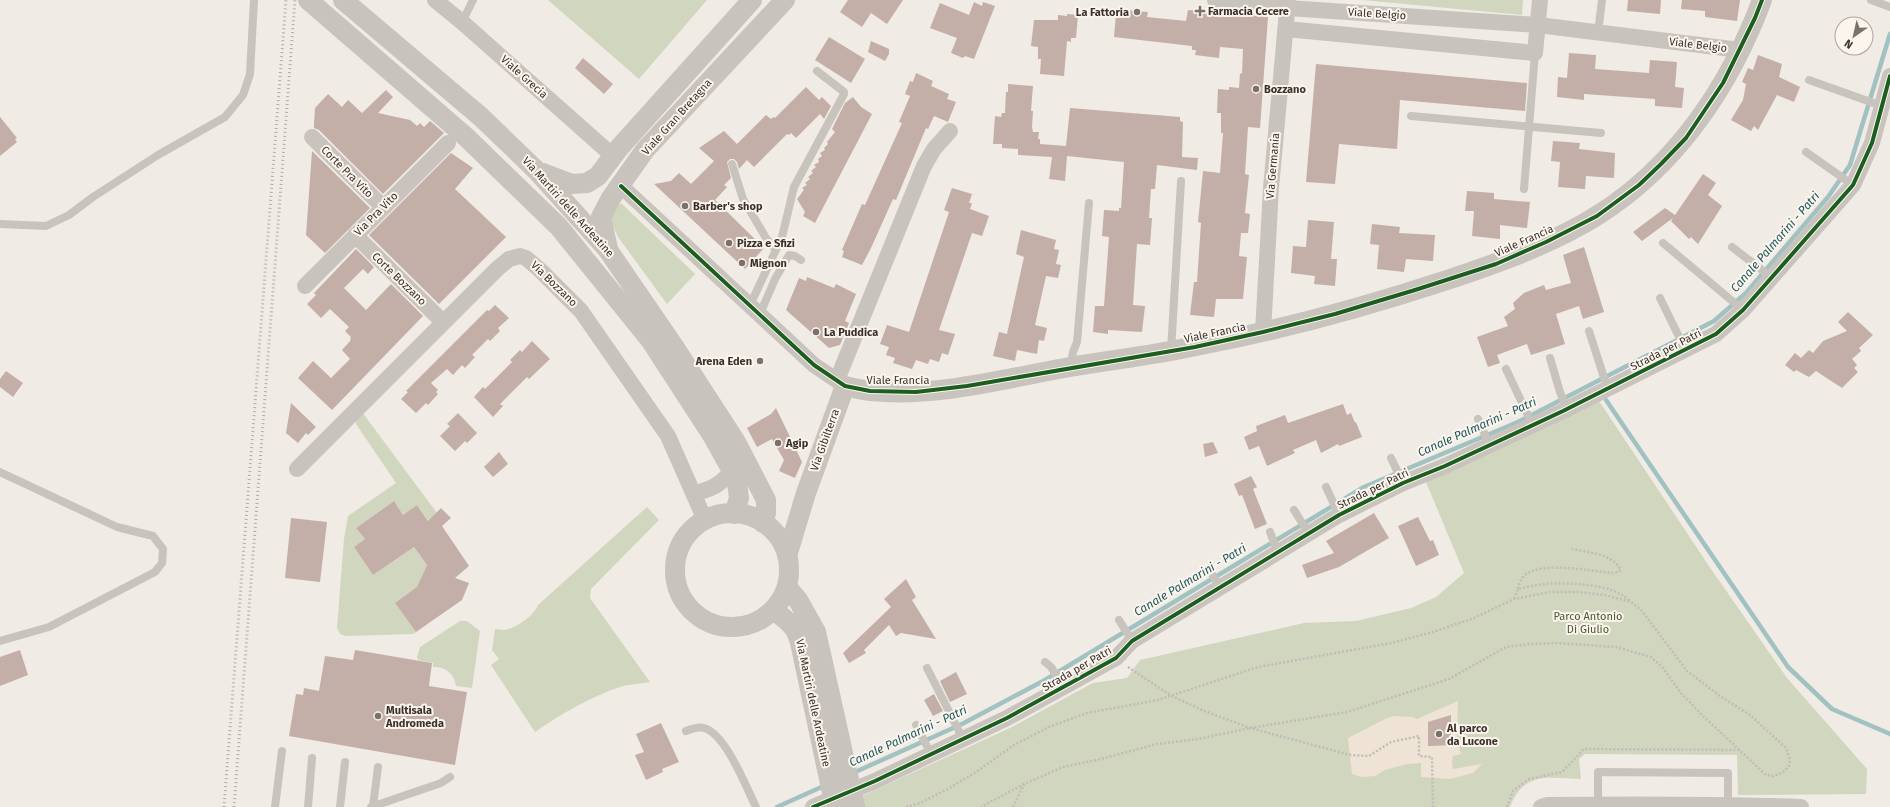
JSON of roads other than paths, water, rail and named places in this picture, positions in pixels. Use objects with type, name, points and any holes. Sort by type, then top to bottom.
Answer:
[{"type":"street","name":"Via Martiri delle Ardeatine","points":[[308,0],[457,139],[559,227],[651,342],[700,416],[732,471],[737,484],[739,498],[734,514]]},
{"type":"street","name":"Via Martiri delle Ardeatine","points":[[343,0],[481,117],[537,170],[608,250],[675,348],[736,442],[766,500],[768,527]]},
{"type":"street","name":"Viale Grecia","points":[[435,0],[462,22],[613,156]]},
{"type":"street","name":"Viale Gran Bretagna","points":[[537,170],[572,184],[587,183],[598,176],[613,156],[752,0]]},
{"type":"street","name":"Viale Gran Bretagna","points":[[608,250],[601,217],[611,198],[621,186],[645,150],[785,0]]},
{"type":"street","name":"Viale Belgio","points":[[1215,0],[1288,4],[1538,25],[1740,50]]},
{"type":"street","points":[[1535,53],[1540,0]]},
{"type":"street","name":"Viale Francia","points":[[621,186],[814,364],[841,383],[870,391],[916,392],[967,386],[1171,351],[1263,332],[1350,310],[1415,290],[1496,264],[1546,242],[1597,216],[1640,185],[1686,138],[1723,83],[1740,50],[1762,0]]},
{"type":"street","name":"Via Germania","points":[[1263,332],[1271,188],[1288,4]]},
{"type":"street","name":"Viale Belgio","points":[[1286,29],[1535,53]]},
{"type":"street","name":"Strada per Patri","points":[[813,807],[875,781],[929,751],[962,735],[1007,718],[1061,682],[1116,658],[1131,639],[1220,588],[1307,531],[1402,480],[1446,466],[1684,348],[1716,334],[1742,308],[1766,274],[1851,183],[1861,170],[1872,143],[1880,105],[1890,76]]},
{"type":"street","points":[[841,383],[924,166],[934,149],[950,131]]},
{"type":"street","name":"Corte Pra Vito","points":[[312,137],[383,207]]},
{"type":"street","name":"Via Pra Vito","points":[[305,286],[383,207],[457,139]]},
{"type":"street","name":"Corte Bozzano","points":[[355,235],[444,322]]},
{"type":"street","name":"Via Bozzano","points":[[297,469],[509,259],[520,256],[526,258],[582,311],[668,436],[705,520]]},
{"type":"street","name":"Via Gibilterra","points":[[787,556],[841,383]]},
{"type":"street","points":[[694,493],[715,488],[724,481],[732,471]]},
{"type":"street","name":"Via Gibilterra","points":[[768,527],[785,526],[792,518],[806,493]]},
{"type":"street","points":[[734,514],[749,516],[768,527],[782,542],[787,556],[789,571],[787,587],[773,610],[759,621],[742,627],[724,627],[707,622],[692,611],[682,597],[676,580],[675,563],[680,546],[691,531],[705,520],[719,515],[734,514]]},
{"type":"street","name":"Via Martiri delle Ardeatine","points":[[787,587],[798,600],[816,632],[814,665],[835,807]]},
{"type":"street","name":"Via Martiri delle Ardeatine","points":[[773,610],[787,620],[798,632],[814,665],[855,807]]},
{"type":"street","points":[[1544,806],[1598,804],[1801,807]]},
{"type":"lane","points":[[0,224],[46,226],[70,215],[93,197],[158,154],[225,117],[243,95],[250,74],[254,0]]},
{"type":"lane","points":[[462,22],[473,0]]},
{"type":"lane","points":[[1598,33],[1602,0]]},
{"type":"lane","points":[[1871,0],[1890,7]]},
{"type":"lane","points":[[1524,189],[1535,53]]},
{"type":"lane","points":[[755,309],[782,236],[794,187],[844,94],[844,92],[817,71]]},
{"type":"lane","points":[[1809,80],[1880,105]]},
{"type":"lane","points":[[1411,116],[1601,133]]},
{"type":"lane","points":[[1806,152],[1851,183]]},
{"type":"lane","points":[[732,164],[743,199],[766,238],[776,250]]},
{"type":"lane","points":[[1171,351],[1181,181]]},
{"type":"lane","points":[[1070,368],[1073,352],[1077,342],[1089,203]]},
{"type":"lane","points":[[1663,243],[1742,308]]},
{"type":"lane","points":[[1732,247],[1766,274]]},
{"type":"lane","points":[[755,309],[775,279],[788,255],[795,256],[801,260]]},
{"type":"lane","points":[[1660,298],[1684,348]]},
{"type":"lane","points":[[1589,331],[1607,387]]},
{"type":"lane","points":[[1550,358],[1566,407]]},
{"type":"lane","points":[[1506,369],[1532,424]]},
{"type":"lane","points":[[1479,421],[1488,444]]},
{"type":"lane","points":[[1391,458],[1402,480]]},
{"type":"lane","points":[[0,472],[117,527],[153,536],[163,549],[162,563],[155,572],[49,627],[0,641]]},
{"type":"lane","points":[[1326,486],[1339,513]]},
{"type":"lane","points":[[1294,510],[1307,531]]},
{"type":"lane","points":[[1271,534],[1277,550]]},
{"type":"lane","points":[[1209,570],[1220,588]]},
{"type":"lane","points":[[1121,622],[1131,639]]},
{"type":"lane","points":[[1048,664],[1061,682]]},
{"type":"lane","points":[[927,668],[962,735]]},
{"type":"lane","points":[[916,725],[929,751]]},
{"type":"lane","points":[[686,731],[695,727],[703,727],[713,732],[723,742],[756,807]]},
{"type":"lane","points":[[275,807],[282,751]]},
{"type":"lane","points":[[308,807],[312,758]]},
{"type":"lane","points":[[340,807],[345,762]]},
{"type":"lane","points":[[378,767],[372,806],[441,782],[450,777]]},
{"type":"lane","points":[[1598,804],[1598,772],[1606,772],[1728,773],[1728,805]]},
{"type":"waterway","name":"Canale Palmarini - Patri","points":[[853,773],[962,724],[1045,680],[1364,487],[1518,422],[1714,321],[1746,293],[1828,197],[1850,165],[1890,34]]},
{"type":"waterway","points":[[1606,400],[1788,667],[1832,709],[1890,734]]},
{"type":"waterway","name":"Canale Palmarini - Patri","points":[[777,807],[826,785]]},
{"type":"railway","points":[[224,807],[286,0]]},
{"type":"railway","points":[[234,807],[295,0]]},
{"type":"place","name":"Farmacia Cecere","points":[[1200,11]]},
{"type":"place","name":"La Fattoria","points":[[1137,12]]},
{"type":"place","name":"Bozzano","points":[[1256,89]]},
{"type":"place","name":"Barber's shop","points":[[685,206]]},
{"type":"place","name":"Pizza e Sfizi","points":[[729,243]]},
{"type":"place","name":"Mignon","points":[[742,263]]},
{"type":"place","name":"La Puddica","points":[[816,332]]},
{"type":"place","name":"Arena Eden","points":[[760,361]]},
{"type":"place","name":"Agip","points":[[778,443]]},
{"type":"place","name":"Multisala Andromeda","points":[[378,716]]},
{"type":"place","name":"Al parco da Lucone","points":[[1439,734]]},
{"type":"park label","name":"Parco Antonio Di Giulio","points":[[1588,622]]}]
